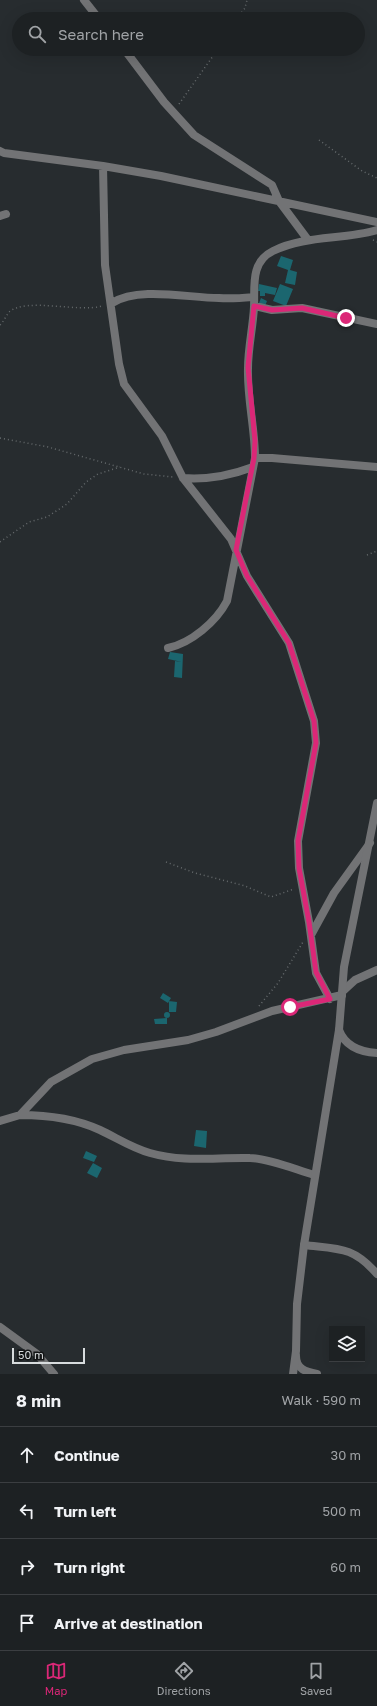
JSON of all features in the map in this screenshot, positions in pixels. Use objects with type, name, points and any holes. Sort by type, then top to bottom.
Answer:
[{"type":"street","points":[[84,0],[93,12]]},
{"type":"street","points":[[129,56],[173,112],[194,135],[272,185],[279,201],[308,240]]},
{"type":"street","points":[[1,153],[103,166],[161,176],[377,222]]},
{"type":"street","points":[[103,166],[105,264],[112,303],[119,364],[124,384],[133,399],[162,436],[183,478],[226,532],[236,550],[247,576],[289,643],[302,681],[316,731],[316,743],[298,841],[299,868],[316,972],[330,999]]},
{"type":"street","points":[[168,648],[185,643],[222,610],[227,601],[254,458],[255,441],[248,367],[254,306],[254,278],[259,264],[265,256],[273,250],[308,240],[377,230]]},
{"type":"street","points":[[112,303],[125,296],[144,294],[219,298],[254,297]]},
{"type":"street","points":[[254,306],[272,310],[302,308],[377,324]]},
{"type":"street","points":[[254,458],[272,458],[377,467]]},
{"type":"street","points":[[183,478],[216,478],[228,476],[253,467]]},
{"type":"street","points":[[317,1374],[302,1369],[296,1363],[297,1304],[304,1245],[339,1030],[344,967],[377,803]]},
{"type":"street","points":[[311,935],[334,893],[370,842]]},
{"type":"street","points":[[20,1115],[51,1082],[92,1059],[124,1050],[188,1040],[216,1032],[272,1012],[330,999],[343,993],[354,980],[377,970]]},
{"type":"street","points":[[339,1030],[342,1040],[351,1045],[377,1053]]},
{"type":"street","points":[[0,1121],[20,1115],[47,1115],[67,1118],[100,1130],[149,1153],[172,1158],[208,1160],[252,1158],[315,1175]]},
{"type":"street","points":[[304,1245],[354,1253],[368,1263],[377,1274]]},
{"type":"street","points":[[0,1327],[38,1354],[54,1374]]},
{"type":"street","points":[[293,1374],[296,1351]]},
{"type":"path","points":[[241,12],[247,0]]},
{"type":"path","points":[[173,112],[213,56]]},
{"type":"path","points":[[319,140],[362,171],[377,178]]},
{"type":"path","points":[[0,325],[10,312],[16,309],[50,305],[72,308],[98,307],[112,303]]},
{"type":"path","points":[[0,438],[48,447],[162,477],[183,478]]},
{"type":"path","points":[[0,542],[29,522],[47,517],[67,504],[86,482],[98,474],[120,467]]},
{"type":"path","points":[[367,555],[377,551]]},
{"type":"path","points":[[166,862],[195,873],[245,886],[271,897],[303,887]]},
{"type":"path","points":[[245,1021],[265,1000],[302,944],[311,935]]},
{"type":"building","points":[[281,256],[293,260],[290,270],[297,272],[295,285],[285,283],[288,270],[277,266]]},
{"type":"building","points":[[259,284],[277,288],[275,295],[265,293],[265,296],[260,296],[260,291],[258,291]]},
{"type":"building","points":[[280,284],[293,289],[286,306],[273,301]]},
{"type":"building","points":[[261,298],[267,301],[265,306],[259,303]]},
{"type":"building","points":[[170,652],[183,654],[182,678],[174,677],[175,661],[182,662],[168,659]]},
{"type":"building","points":[[163,993],[171,998],[168,1003],[160,998]]},
{"type":"building","points":[[169,1001],[177,1002],[176,1012],[169,1012]]},
{"type":"building","points":[[167,1012],[170,1015],[167,1018],[164,1015]]},
{"type":"building","points":[[167,1018],[167,1024],[155,1024],[154,1019]]},
{"type":"building","points":[[196,1130],[207,1131],[206,1148],[194,1146]]},
{"type":"building","points":[[86,1151],[97,1156],[94,1162],[83,1158]]},
{"type":"building","points":[[93,1163],[102,1168],[97,1178],[87,1173]]},
{"type":"route","points":[[290,1007],[330,999],[322,987],[316,972],[299,868],[298,841],[316,743],[316,731],[302,681],[289,643],[247,576],[236,550],[239,541],[254,458],[255,441],[248,367],[254,306],[272,310],[296,307],[331,316],[346,318]]}]
